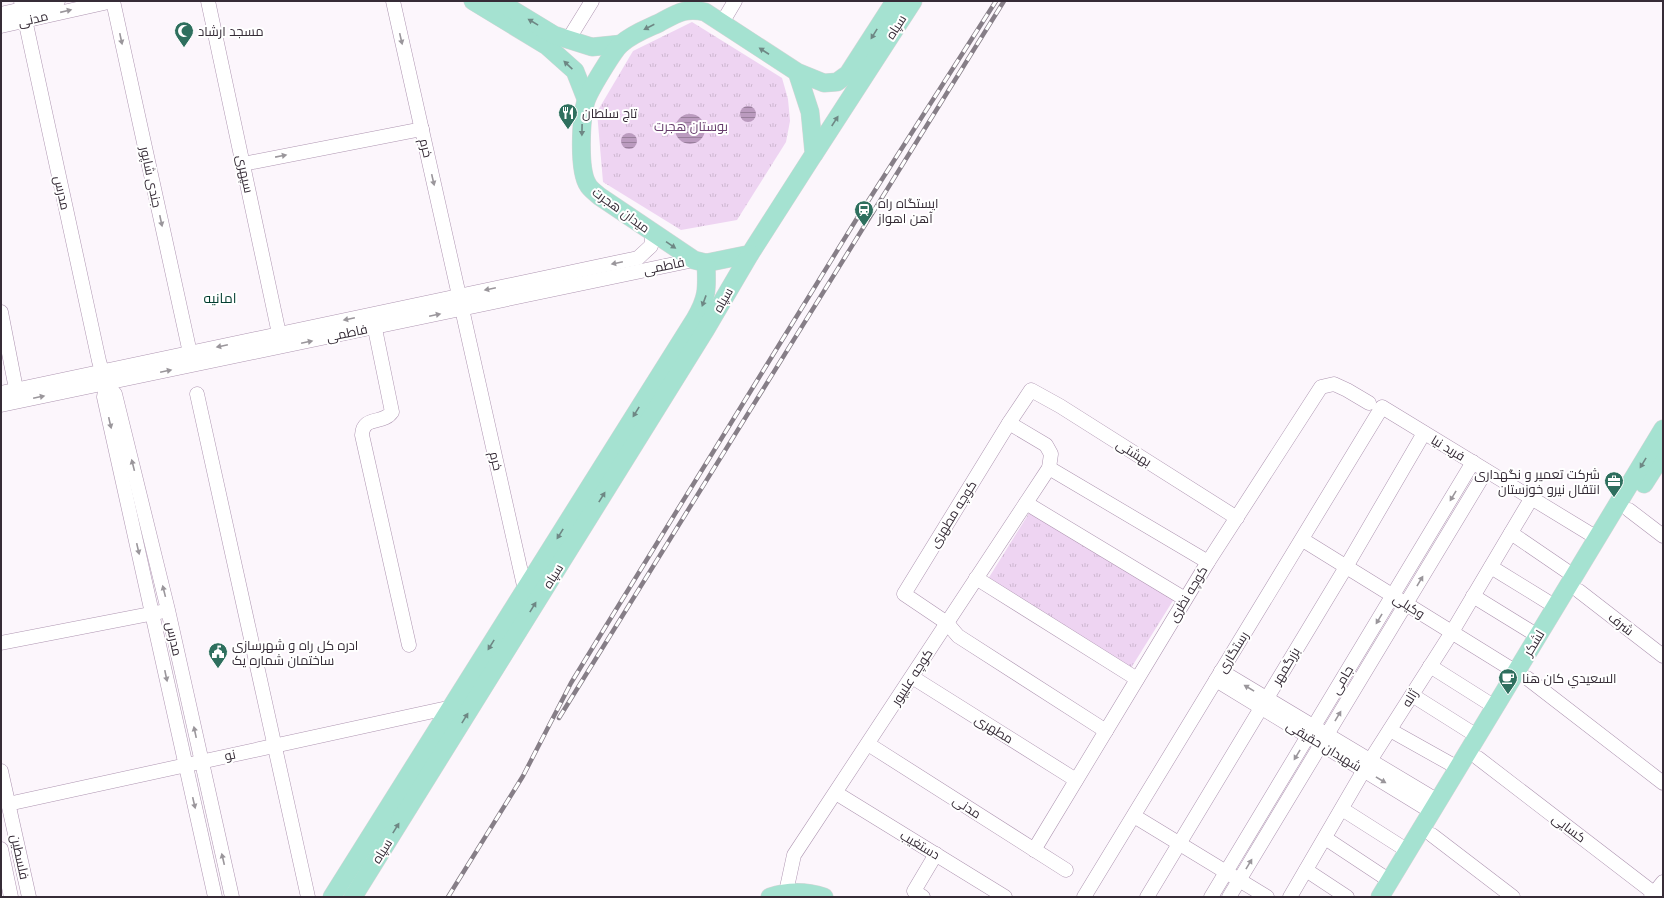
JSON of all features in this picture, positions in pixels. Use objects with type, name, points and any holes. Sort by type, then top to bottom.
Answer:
[{"type":"main road","points":[[473,1],[547,46],[575,71],[586,99]]},
{"type":"main road","points":[[498,1],[554,35],[568,40],[592,47],[621,44]]},
{"type":"main road","name":"سپاه","points":[[796,72],[824,82],[837,82],[848,74],[895,1]]},
{"type":"main road","name":"سپاه","points":[[814,154],[913,1]]},
{"type":"main road","name":"میدان هجرت","points":[[700,262],[598,196],[587,184],[582,169],[583,111],[586,99],[613,54],[621,44],[631,37],[682,11],[694,9],[705,12],[796,72]]},
{"type":"main road","points":[[700,262],[750,254],[814,154],[810,112],[796,72]]},
{"type":"main road","name":"سپاه","points":[[353,897],[702,336],[750,254]]},
{"type":"main road","name":"سپاه","points":[[332,897],[704,304],[707,292],[700,262]]},
{"type":"main road","name":"لشکر","points":[[1380,897],[1392,889],[1432,835],[1478,758],[1521,675],[1538,636],[1556,607],[1577,584],[1597,538],[1663,429]]},
{"type":"main road","name":"لشکر","points":[[1392,889],[1408,851],[1495,707],[1521,675],[1577,584],[1629,510],[1663,454]]},
{"type":"main road","points":[[778,894],[812,894],[824,897]]},
{"type":"street","name":"مدنی","points":[[1,14],[58,1]]},
{"type":"street","name":"مدنی","points":[[1,26],[23,10],[113,1]]},
{"type":"street","name":"جندی شاپور","points":[[113,1],[190,353]]},
{"type":"street","name":"سپهری","points":[[208,1],[281,340]]},
{"type":"street","name":"خرم","points":[[393,1],[525,590]]},
{"type":"street","points":[[568,40],[592,1]]},
{"type":"street","points":[[722,23],[735,1]]},
{"type":"street","name":"مدرس","points":[[23,10],[104,378],[104,397],[215,897]]},
{"type":"street","points":[[243,164],[422,129]]},
{"type":"street","name":"فاطمی","points":[[460,303],[638,258],[651,246],[653,232]]},
{"type":"street","name":"فاطمی","points":[[1,393],[16,389],[104,378],[460,303],[700,262]]},
{"type":"street","points":[[1,312],[16,389]]},
{"type":"street","points":[[373,321],[392,412],[389,416],[365,424],[362,428],[362,435],[409,645]]},
{"type":"street","name":"فاطمی","points":[[1,405],[104,378],[190,353],[281,340]]},
{"type":"street","name":"مدرس","points":[[104,378],[115,394],[168,610],[232,897]]},
{"type":"street","name":"کوچه نظری","points":[[1034,850],[1185,599],[1321,387],[1334,384],[1375,405]]},
{"type":"street","name":"کوچه مطهری","points":[[947,623],[904,594],[1009,423],[1031,390]]},
{"type":"street","name":"بهشتی","points":[[1031,390],[1060,406],[1237,518]]},
{"type":"street","points":[[197,394],[308,897]]},
{"type":"street","name":"فرید نیا","points":[[1375,405],[1473,462],[1531,499],[1597,538]]},
{"type":"street","name":"رستگاری","points":[[1084,897],[1218,676],[1303,540],[1375,405]]},
{"type":"street","points":[[1009,423],[1046,445],[1052,454],[1050,468],[1208,562]]},
{"type":"street","name":"بزرگمهر","points":[[1147,897],[1346,567],[1424,433]]},
{"type":"street","name":"جامی","points":[[1211,897],[1473,462]]},
{"type":"street","name":"کوچه علیپور","points":[[778,894],[794,855],[1050,468]]},
{"type":"street","points":[[1229,897],[1486,471]]},
{"type":"street","name":"ژاله","points":[[1290,897],[1367,766],[1452,632],[1531,499]]},
{"type":"street","points":[[1026,503],[1185,599]]},
{"type":"street","points":[[1629,510],[1663,536]]},
{"type":"street","name":"شرف","points":[[1511,533],[1577,584],[1663,656]]},
{"type":"street","name":"وکیلی","points":[[1303,540],[1521,675],[1663,782]]},
{"type":"street","points":[[1491,567],[1556,607]]},
{"type":"street","points":[[976,578],[1137,679]]},
{"type":"street","points":[[1473,596],[1538,636]]},
{"type":"street","points":[[1,643],[168,610]]},
{"type":"street","points":[[947,623],[958,636],[1106,731]]},
{"type":"street","points":[[1430,666],[1495,707]]},
{"type":"street","name":"شهیدان حقیقی","points":[[1218,676],[1435,806]]},
{"type":"street","name":"مطهری","points":[[912,677],[1076,780]]},
{"type":"street","points":[[1412,695],[1477,736]]},
{"type":"street","name":"نو","points":[[8,804],[452,706]]},
{"type":"street","points":[[1390,730],[1458,768]]},
{"type":"street","name":"مدنی","points":[[868,744],[1066,870]]},
{"type":"street","name":"کسایی","points":[[1478,758],[1657,892]]},
{"type":"street","name":"فلسطین","points":[[1,771],[29,897]]},
{"type":"street","name":"دستغیب","points":[[836,793],[1005,896]]},
{"type":"street","points":[[1342,809],[1408,851]]},
{"type":"street","points":[[1134,816],[1267,897]]},
{"type":"street","points":[[1432,835],[1513,897]]},
{"type":"street","points":[[1325,838],[1392,889]]},
{"type":"street","points":[[923,897],[914,892],[936,854]]},
{"type":"street","name":"فلسطین","points":[[2,858],[11,897]]},
{"type":"street","points":[[1306,870],[1347,897]]},
{"type":"green space","name":"بوستان هجرت","points":[[692,22],[782,78],[788,99],[790,121],[786,142],[737,220],[681,230],[603,182],[597,112],[633,51]]},
{"type":"green space","points":[[1031,510],[1174,599],[1131,668],[988,579]]},
{"type":"shaded area","points":[[748,106],[755,111],[756,114],[751,121],[748,122],[741,117],[740,114],[745,107]]},
{"type":"shaded area","points":[[690,114],[701,118],[705,129],[701,140],[690,144],[679,140],[675,129],[679,118]]},
{"type":"shaded area","points":[[629,133],[636,138],[637,141],[632,148],[629,149],[622,144],[621,141],[626,134]]},
{"type":"railway","points":[[448,897],[523,776],[571,683],[856,220],[996,1]]},
{"type":"railway","points":[[559,718],[1004,1]]},
{"type":"place","name":"مسجد ارشاد","points":[[184,48]]},
{"type":"place","name":"تاج سلطان","points":[[568,130]]},
{"type":"place","name":"ایستگاه راه آهن اهواز","points":[[864,227]]},
{"type":"place","name":"شرکت تعمیر و نگهداری انتقال نیرو خوزستان","points":[[1614,498]]},
{"type":"place","name":"ادره کل راه و شهرسازی ساختمان شماره یک","points":[[218,669]]},
{"type":"place","name":"السعيدي كان هنا","points":[[1508,695]]},
{"type":"district","name":"امانیه","points":[[220,298]]}]
